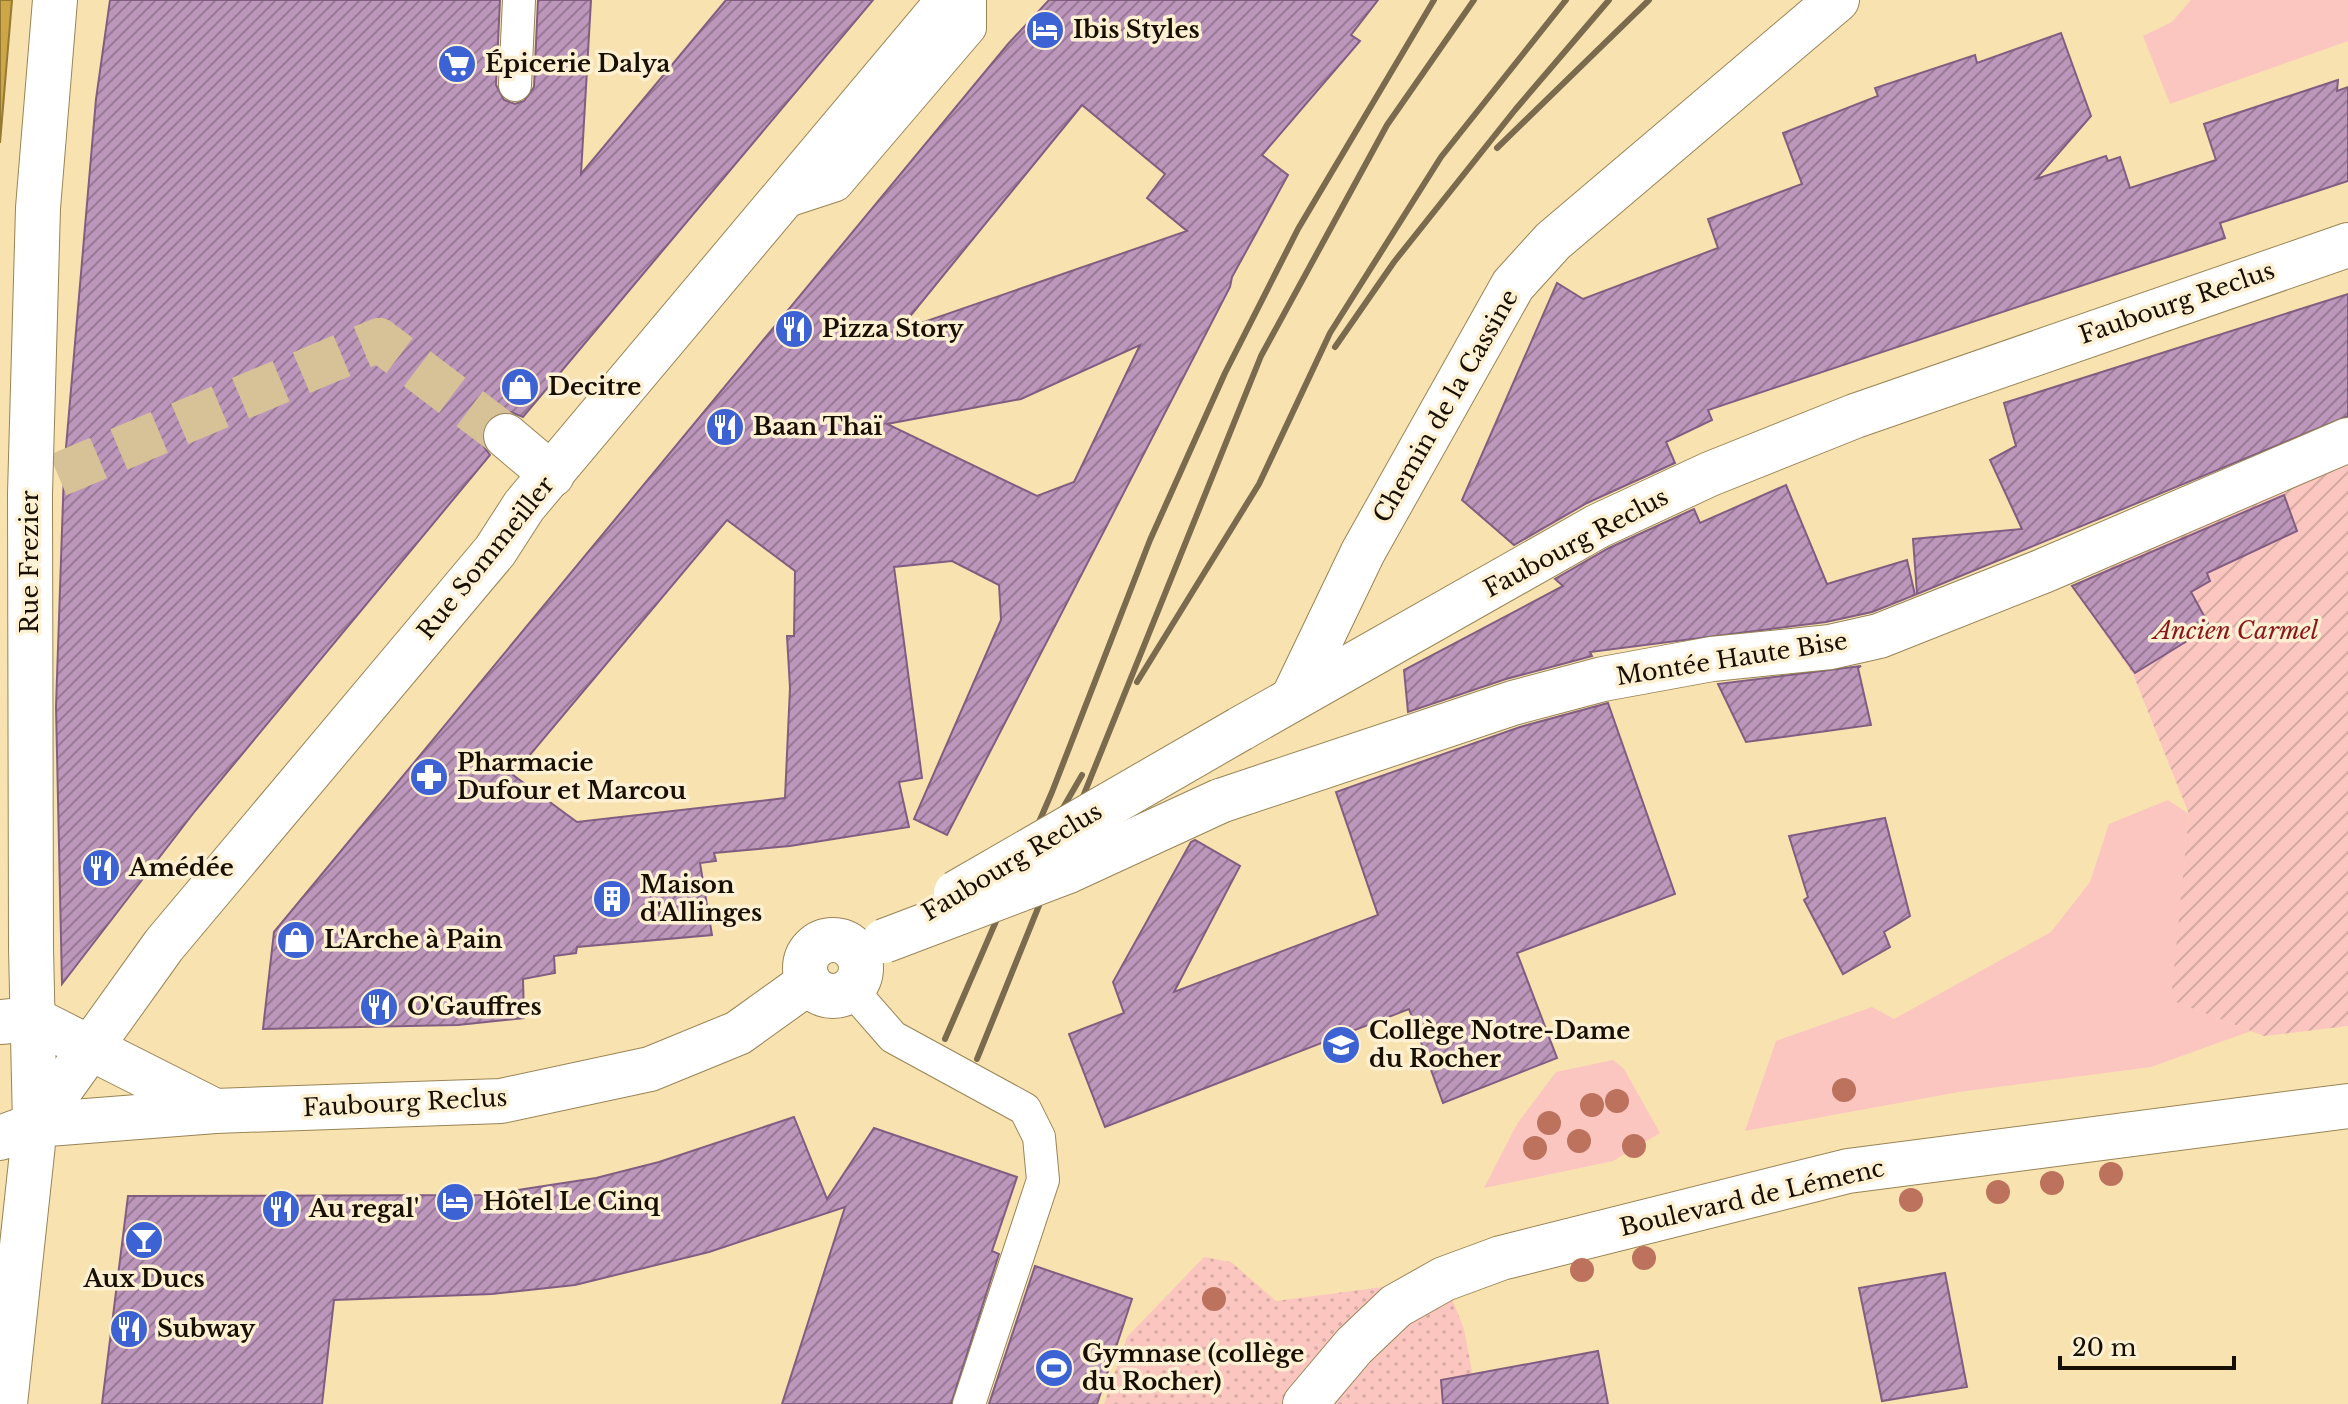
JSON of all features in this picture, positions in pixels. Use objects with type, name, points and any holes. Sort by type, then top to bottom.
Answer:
[{"type":"main road","name":"Rue Frezier","points":[[5,1404],[18,1132],[17,1020],[38,208],[55,0]]},
{"type":"main road","name":"Rue Sommeiller","points":[[18,1132],[90,1049],[164,945],[495,551],[524,506],[949,0]]},
{"type":"main road","name":"Chemin de la Cassine","points":[[1293,698],[1363,552],[1513,285],[1553,241],[1837,0]]},
{"type":"main road","name":"Faubourg Reclus","points":[[18,1132],[215,1111],[501,1101],[650,1069],[738,1033],[850,966],[956,893],[1598,526],[1710,474],[1855,416],[2348,245]]},
{"type":"main road","points":[[506,436],[552,475]]},
{"type":"main road","name":"Montée Haute Bise","points":[[850,966],[1220,801],[1513,703],[1603,679],[1712,659],[1830,647],[1879,636],[2043,571],[2348,440]]},
{"type":"main road","name":"Faubourg Reclus","points":[[17,1020],[90,1049],[215,1111]]},
{"type":"main road","name":"Boulevard de Lémenc","points":[[1305,1404],[1354,1346],[1396,1306],[1444,1279],[1501,1258],[1848,1171],[2348,1106]]},
{"type":"lane","points":[[515,85],[519,0]]},
{"type":"lane","points":[[781,203],[836,185],[970,28],[970,0]]},
{"type":"lane","points":[[850,966],[893,1037],[1025,1109],[1039,1137],[1043,1180],[969,1404]]},
{"type":"green space","points":[[2191,0],[2348,0],[2348,41],[2170,104],[2143,36],[2172,22]]},
{"type":"green space","name":"Ancien Carmel","points":[[2348,456],[2348,1026],[2264,1036],[2171,1000],[2189,814],[2133,674],[2072,586],[2280,485]]},
{"type":"green space","points":[[2168,800],[2189,814],[2172,1000],[2251,1031],[2151,1067],[1959,1092],[1745,1131],[1776,1041],[1872,1007],[1894,1019],[2051,932],[2090,882],[2109,824]]},
{"type":"green space","points":[[1613,1060],[1624,1069],[1660,1133],[1613,1161],[1484,1188],[1517,1124],[1556,1072]]},
{"type":"green space","points":[[1204,1257],[1231,1262],[1276,1301],[1444,1279],[1464,1329],[1478,1404],[1104,1404],[1127,1337]]},
{"type":"shaded area","points":[[0,0],[12,0],[0,143]]},
{"type":"building","points":[[110,0],[500,0],[496,85],[504,100],[515,104],[524,101],[534,87],[538,0],[591,0],[581,174],[726,0],[873,0],[523,417],[511,412],[498,412],[486,420],[481,432],[482,444],[490,455],[195,811],[62,984],[56,707],[64,471],[96,99]]},
{"type":"building","points":[[1049,0],[1378,0],[1351,35],[1360,41],[1262,155],[1288,175],[1232,277],[1230,287],[947,835],[914,819],[1001,620],[999,585],[952,561],[894,567],[922,778],[899,782],[909,827],[790,846],[714,853],[716,861],[700,863],[712,935],[577,947],[576,953],[554,956],[555,973],[523,979],[524,1018],[458,1025],[263,1029],[274,932],[1008,44]],"holes":[[[1082,105],[1165,174],[1147,198],[1187,231],[898,331]],[[1140,345],[1074,482],[1037,496],[887,424],[1021,399]],[[727,520],[795,571],[794,636],[787,636],[790,688],[785,798],[577,822],[513,775]]]},
{"type":"building","points":[[2061,33],[2091,116],[2036,179],[2106,156],[2108,161],[2120,157],[2130,188],[2216,160],[2204,124],[2338,80],[2337,91],[2348,87],[2348,181],[2220,223],[2225,238],[1708,410],[1712,420],[1666,442],[1675,463],[1587,503],[1514,545],[1462,500],[1557,283],[1583,299],[1718,248],[1708,219],[1802,184],[1783,133],[1878,96],[1875,88],[1975,55],[1977,63]]},
{"type":"building","points":[[2348,294],[2348,416],[1917,594],[1913,539],[2022,529],[1990,460],[2016,446],[2004,403]]},
{"type":"building","points":[[1786,485],[1827,584],[1907,560],[1915,595],[1872,612],[1826,622],[1590,652],[1592,656],[1506,679],[1408,712],[1404,670],[1563,586],[1555,579],[1609,548],[1694,509],[1700,523]]},
{"type":"building","points":[[2284,495],[2297,531],[2207,573],[2210,581],[2191,592],[2210,627],[2135,673],[2072,586]]},
{"type":"building","points":[[1861,666],[1858,668],[1871,725],[1746,742],[1718,684]]},
{"type":"building","points":[[1608,703],[1675,894],[1517,953],[1557,1058],[1443,1103],[1409,1009],[1105,1127],[1069,1034],[1124,1013],[1113,982],[1191,842],[1195,840],[1240,866],[1174,992],[1378,915],[1336,792],[1520,727]]},
{"type":"building","points":[[1885,818],[1910,916],[1884,932],[1890,947],[1843,974],[1804,900],[1808,897],[1789,836]]},
{"type":"building","points":[[794,1117],[827,1199],[874,1128],[1017,1177],[992,1251],[999,1254],[951,1404],[782,1404],[845,1207],[709,1252],[575,1285],[492,1294],[334,1300],[322,1404],[102,1404],[128,1196],[485,1195],[596,1178],[659,1162]]},
{"type":"building","name":"Gymnase (collège du Rocher)","points":[[1035,1266],[1132,1299],[1097,1404],[989,1404]]},
{"type":"building","points":[[1945,1273],[1967,1387],[1882,1401],[1859,1288]]},
{"type":"building","points":[[1598,1351],[1608,1404],[1443,1404],[1441,1380]]},
{"type":"tunnel","points":[[58,475],[379,340],[506,436]]},
{"type":"railway","points":[[945,1039],[1052,792],[1150,540],[1225,373],[1298,229],[1434,0]]},
{"type":"railway","points":[[977,1059],[1261,356],[1387,125],[1474,0]]},
{"type":"railway","points":[[1137,682],[1259,484],[1330,333],[1441,157],[1566,0]]},
{"type":"railway","points":[[1335,347],[1394,262],[1515,110],[1609,0]]},
{"type":"railway","points":[[1497,148],[1649,0]]},
{"type":"railway","points":[[1030,865],[1082,775]]},
{"type":"place","name":"Ibis Styles","points":[[1045,30]]},
{"type":"place","name":"Épicerie Dalya","points":[[457,64]]},
{"type":"place","name":"Pizza Story","points":[[794,329]]},
{"type":"place","name":"Decitre","points":[[520,387]]},
{"type":"place","name":"Baan Thaï","points":[[725,427]]},
{"type":"place","name":"Pharmacie Dufour et Marcou","points":[[429,777]]},
{"type":"place","name":"Amédée","points":[[101,868]]},
{"type":"place","name":"Maison d'Allinges","points":[[612,899]]},
{"type":"place","name":"L'Arche à Pain","points":[[296,940]]},
{"type":"place","name":"O'Gauffres","points":[[379,1007]]},
{"type":"place","name":"Collège Notre-Dame du Rocher","points":[[1341,1045]]},
{"type":"place","name":"Hôtel Le Cinq","points":[[455,1202]]},
{"type":"place","name":"Au regal'","points":[[281,1209]]},
{"type":"place","name":"Aux Ducs","points":[[144,1240]]},
{"type":"place","name":"Subway","points":[[129,1329]]},
{"type":"place","name":"Gymnase (collège du Rocher)","points":[[1054,1368]]}]
